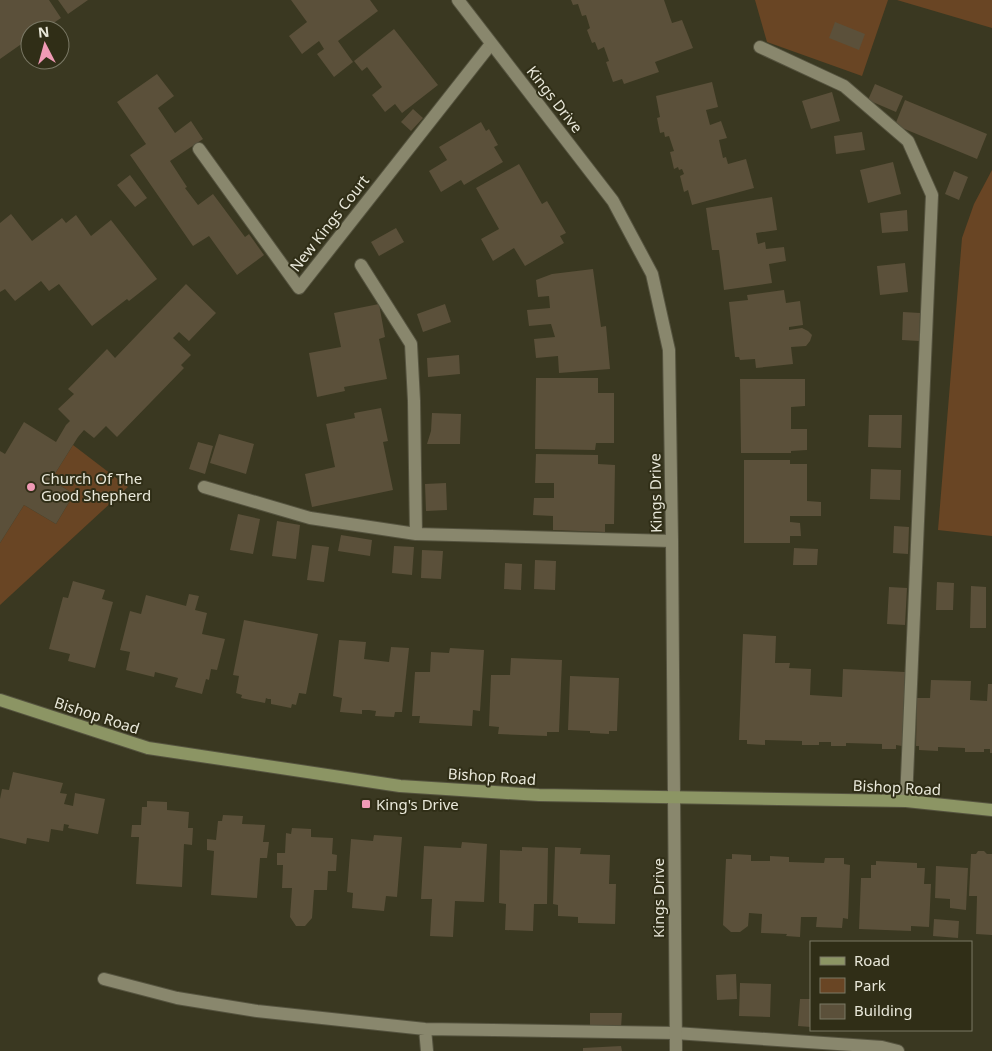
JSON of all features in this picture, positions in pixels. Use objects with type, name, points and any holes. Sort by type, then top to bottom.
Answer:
[{"type":"street","name":"Kings Drive","points":[[458,0],[613,201],[652,274],[669,350],[676,1051]]},
{"type":"street","name":"New Kings Court","points":[[198,149],[299,288],[491,44]]},
{"type":"street","points":[[760,47],[844,86],[908,141],[932,195],[906,802]]},
{"type":"street","points":[[361,265],[411,344],[416,534]]},
{"type":"street","points":[[204,487],[310,518],[416,534],[672,541]]},
{"type":"street","name":"Bishop Road","points":[[0,700],[148,748],[400,786],[539,795],[906,802],[992,810]]},
{"type":"street","points":[[104,979],[177,998],[257,1011],[425,1029],[675,1034],[882,1046],[898,1051]]},
{"type":"street","points":[[425,1029],[427,1051]]},
{"type":"green space","points":[[755,0],[888,0],[862,76],[767,42]]},
{"type":"green space","points":[[897,0],[992,0],[992,28]]},
{"type":"green space","points":[[992,170],[992,536],[938,530],[962,238],[974,204]]},
{"type":"green space","points":[[73,445],[128,487],[0,605],[0,543],[24,505],[56,524],[74,494],[51,480]]},
{"type":"building","points":[[0,0],[49,0],[61,18],[58,20],[20,20],[20,45],[0,59]]},
{"type":"building","points":[[58,0],[88,0],[68,14]]},
{"type":"building","points":[[291,0],[370,0],[378,11],[338,41],[353,62],[334,77],[317,54],[324,49],[319,41],[302,54],[289,36],[307,22]]},
{"type":"building","points":[[571,0],[664,0],[672,23],[682,20],[693,48],[655,62],[659,72],[624,84],[622,79],[613,82],[606,62],[609,61],[604,47],[598,50],[595,42],[592,43],[587,30],[590,28],[586,15],[582,16],[578,4],[573,5]]},
{"type":"building","points":[[835,22],[865,34],[859,50],[829,38]]},
{"type":"building","points":[[394,29],[438,85],[402,113],[395,104],[385,112],[372,95],[382,87],[367,67],[362,71],[354,61]]},
{"type":"building","points":[[157,74],[174,96],[158,108],[175,133],[191,121],[203,139],[170,161],[187,187],[185,188],[198,205],[213,194],[245,237],[249,234],[264,255],[237,275],[209,236],[193,246],[130,155],[146,144],[117,102]]},
{"type":"building","points":[[712,82],[718,107],[706,110],[710,125],[721,121],[727,138],[719,140],[723,158],[726,157],[728,164],[746,159],[754,188],[692,205],[688,190],[684,192],[680,176],[684,174],[682,169],[679,170],[678,167],[674,169],[670,152],[674,151],[669,136],[665,137],[664,132],[660,133],[657,118],[660,117],[656,96]]},
{"type":"building","points":[[875,84],[903,96],[896,112],[868,100]]},
{"type":"building","points":[[832,92],[840,121],[811,129],[802,101]]},
{"type":"building","points":[[905,100],[987,134],[977,159],[895,125]]},
{"type":"building","points":[[413,109],[423,118],[411,131],[401,122]]},
{"type":"building","points":[[481,122],[486,131],[489,129],[498,145],[494,147],[503,162],[464,185],[461,180],[441,192],[429,171],[447,160],[439,147]]},
{"type":"building","points":[[862,132],[865,150],[836,154],[834,136]]},
{"type":"building","points":[[893,162],[901,194],[868,203],[860,170]]},
{"type":"building","points":[[519,164],[542,204],[547,201],[566,233],[560,236],[564,243],[525,266],[514,248],[493,261],[481,239],[499,229],[476,188]]},
{"type":"building","points":[[954,171],[968,177],[959,200],[945,194]]},
{"type":"building","points":[[130,175],[147,198],[135,207],[117,185]]},
{"type":"building","points":[[772,197],[777,230],[756,233],[758,244],[765,242],[766,249],[784,247],[786,261],[769,264],[772,283],[724,290],[719,250],[712,250],[706,208]]},
{"type":"building","points":[[907,210],[908,231],[882,233],[880,213]]},
{"type":"building","points":[[11,214],[32,241],[62,218],[66,223],[76,215],[91,236],[111,220],[157,279],[92,326],[59,284],[49,291],[41,281],[15,301],[5,289],[0,292],[0,223]]},
{"type":"building","points":[[396,228],[404,242],[379,256],[371,242]]},
{"type":"building","points":[[905,263],[908,292],[880,295],[877,266]]},
{"type":"building","points":[[593,269],[601,327],[606,326],[610,369],[559,373],[558,356],[536,358],[534,339],[555,337],[551,324],[529,326],[527,310],[550,308],[549,296],[538,297],[536,280],[552,274]]},
{"type":"building","points":[[186,284],[216,313],[189,341],[179,332],[173,338],[191,355],[181,365],[184,368],[117,437],[106,426],[94,438],[84,430],[78,437],[51,480],[74,494],[56,524],[24,505],[0,543],[0,451],[5,454],[24,422],[56,442],[70,421],[58,409],[74,394],[68,389],[107,349],[115,358]]},
{"type":"building","points":[[784,290],[786,303],[800,301],[803,325],[789,327],[789,330],[802,328],[808,331],[812,335],[810,341],[806,346],[791,347],[793,364],[756,368],[755,359],[740,360],[739,357],[735,357],[729,302],[748,300],[747,295]]},
{"type":"building","points":[[379,304],[385,337],[379,339],[387,379],[344,387],[345,391],[317,397],[309,353],[341,347],[334,313]]},
{"type":"building","points":[[445,304],[451,322],[423,332],[417,314]]},
{"type":"building","points":[[903,312],[920,313],[919,341],[902,340]]},
{"type":"building","points":[[459,355],[460,374],[428,377],[427,358]]},
{"type":"building","points":[[536,378],[598,378],[598,393],[614,393],[614,443],[596,443],[595,450],[535,449]]},
{"type":"building","points":[[740,379],[805,379],[805,406],[791,407],[791,429],[807,429],[807,450],[791,451],[791,453],[741,453]]},
{"type":"building","points":[[381,408],[388,441],[383,442],[393,490],[312,507],[305,474],[335,467],[326,424],[355,418],[354,413]]},
{"type":"building","points":[[432,413],[461,414],[460,444],[427,444],[431,431]]},
{"type":"building","points":[[869,415],[902,415],[901,448],[868,447]]},
{"type":"building","points":[[219,434],[254,444],[246,474],[210,463]]},
{"type":"building","points":[[198,442],[213,446],[205,474],[189,469]]},
{"type":"building","points":[[536,454],[598,455],[598,464],[615,465],[614,524],[605,524],[605,532],[553,530],[553,516],[533,515],[534,498],[554,498],[554,483],[535,483]]},
{"type":"building","points":[[744,460],[790,460],[790,464],[807,464],[807,501],[821,502],[821,516],[790,516],[790,522],[800,523],[801,536],[790,536],[790,543],[744,543]]},
{"type":"building","points":[[871,469],[901,470],[900,500],[870,499]]},
{"type":"building","points":[[446,483],[447,510],[426,511],[425,484]]},
{"type":"building","points":[[238,514],[260,519],[253,554],[230,550]]},
{"type":"building","points":[[277,521],[300,525],[296,559],[272,556]]},
{"type":"building","points":[[894,526],[909,527],[908,554],[893,553]]},
{"type":"building","points":[[341,535],[372,540],[370,556],[338,551]]},
{"type":"building","points":[[312,545],[329,547],[324,582],[307,580]]},
{"type":"building","points":[[394,546],[414,547],[412,575],[392,573]]},
{"type":"building","points":[[794,548],[818,549],[817,565],[793,565]]},
{"type":"building","points":[[422,550],[443,551],[441,579],[421,578]]},
{"type":"building","points":[[535,560],[556,561],[555,590],[534,589]]},
{"type":"building","points":[[505,563],[522,564],[521,590],[504,589]]},
{"type":"building","points":[[73,581],[105,590],[102,599],[113,602],[95,668],[68,661],[70,654],[49,649],[63,597],[68,598]]},
{"type":"building","points":[[937,582],[954,583],[953,610],[936,610]]},
{"type":"building","points":[[971,586],[986,587],[986,628],[970,628]]},
{"type":"building","points":[[889,587],[907,588],[905,625],[887,624]]},
{"type":"building","points":[[189,594],[199,596],[195,610],[207,613],[202,634],[225,639],[217,670],[211,669],[209,680],[206,679],[202,694],[175,687],[178,678],[155,672],[154,677],[126,670],[130,652],[120,650],[130,611],[141,614],[146,595],[186,606]]},
{"type":"building","points":[[244,620],[318,634],[306,694],[299,693],[296,705],[292,704],[291,708],[271,704],[271,699],[266,698],[265,703],[241,698],[242,695],[236,693],[239,676],[233,675]]},
{"type":"building","points":[[743,634],[776,636],[775,663],[790,663],[789,668],[811,669],[810,695],[842,697],[843,669],[905,672],[902,746],[896,745],[896,749],[882,749],[882,744],[846,743],[846,746],[831,746],[831,742],[819,742],[819,745],[802,745],[802,741],[765,740],[765,745],[747,744],[747,740],[739,740]]},
{"type":"building","points":[[339,640],[366,642],[364,659],[389,662],[391,647],[409,648],[402,712],[395,712],[394,717],[375,716],[376,711],[369,710],[362,710],[362,714],[340,712],[342,698],[333,696]]},
{"type":"building","points":[[450,648],[484,650],[480,711],[473,710],[472,726],[419,723],[420,716],[412,716],[415,672],[430,672],[431,652],[449,653]]},
{"type":"building","points":[[511,658],[562,660],[559,732],[547,732],[547,736],[498,734],[499,727],[489,726],[491,675],[510,675]]},
{"type":"building","points":[[570,676],[619,678],[617,731],[609,731],[609,734],[568,730]]},
{"type":"building","points":[[931,680],[971,681],[970,700],[987,701],[988,684],[992,684],[992,753],[990,753],[990,749],[984,749],[984,752],[965,752],[965,748],[938,747],[938,751],[919,750],[919,746],[916,746],[917,698],[930,698]]},
{"type":"building","points":[[13,772],[63,783],[60,793],[67,794],[64,804],[73,806],[75,793],[105,799],[98,834],[68,828],[69,825],[64,824],[63,831],[51,829],[49,842],[27,838],[26,844],[0,838],[0,799],[2,789],[9,790]]},
{"type":"building","points":[[147,801],[167,802],[167,810],[189,812],[188,828],[193,828],[192,845],[184,844],[182,887],[136,884],[139,837],[131,837],[132,825],[141,825],[142,807],[147,807]]},
{"type":"building","points":[[223,815],[243,816],[242,824],[265,825],[263,842],[269,842],[267,858],[260,858],[257,898],[211,895],[214,851],[207,850],[207,839],[216,840],[218,821],[222,821]]},
{"type":"building","points":[[292,828],[311,829],[311,837],[333,838],[332,854],[337,855],[336,871],[328,871],[327,890],[314,890],[312,918],[305,926],[296,926],[290,917],[292,888],[282,888],[283,865],[277,865],[277,853],[285,853],[286,833],[291,834]]},
{"type":"building","points":[[374,835],[402,837],[397,897],[386,896],[384,911],[352,908],[353,893],[347,892],[351,839],[373,841]]},
{"type":"building","points":[[462,842],[487,844],[484,902],[455,901],[453,937],[430,936],[432,899],[421,899],[424,846],[461,848]]},
{"type":"building","points":[[522,847],[548,848],[547,904],[534,904],[533,931],[505,930],[506,904],[499,903],[500,850],[522,851]]},
{"type":"building","points":[[555,847],[581,848],[580,854],[610,855],[609,884],[616,884],[615,924],[578,923],[578,917],[558,916],[558,905],[553,904]]},
{"type":"building","points":[[978,851],[992,854],[992,935],[976,934],[977,896],[969,896],[971,854],[976,854]]},
{"type":"building","points":[[732,854],[751,855],[751,861],[770,861],[770,856],[789,857],[789,862],[824,863],[825,858],[844,858],[844,864],[850,865],[848,919],[843,918],[842,928],[816,927],[817,917],[801,917],[800,937],[786,936],[787,934],[761,933],[762,914],[749,913],[748,926],[740,932],[731,932],[723,925],[726,859],[732,859]]},
{"type":"building","points":[[876,861],[917,863],[917,868],[925,868],[924,884],[931,884],[929,927],[911,926],[911,931],[859,929],[861,878],[871,878],[871,865],[876,865]]},
{"type":"building","points":[[936,866],[968,868],[966,910],[950,908],[950,899],[935,898]]},
{"type":"building","points":[[934,919],[959,921],[958,938],[933,936]]},
{"type":"building","points":[[736,974],[737,999],[717,1000],[716,975]]},
{"type":"building","points":[[740,983],[771,984],[770,1017],[739,1016]]},
{"type":"building","points":[[800,999],[810,999],[810,1027],[798,1026]]},
{"type":"building","points":[[590,1013],[622,1013],[621,1028],[590,1028]]},
{"type":"building","points":[[621,1046],[622,1051],[583,1051],[583,1048]]},
{"type":"place","name":"Church Of The Good Shepherd","points":[[31,487]]},
{"type":"place","name":"King's Drive","points":[[366,804]]}]
